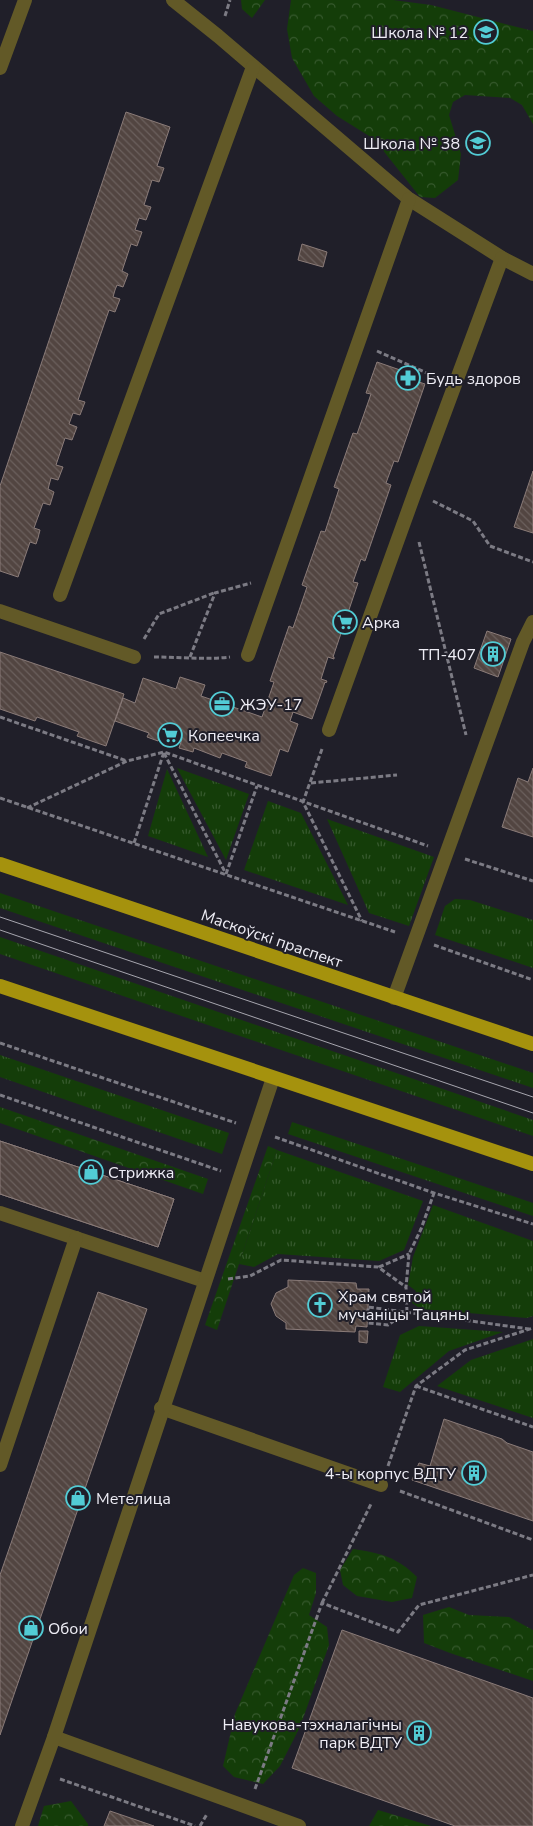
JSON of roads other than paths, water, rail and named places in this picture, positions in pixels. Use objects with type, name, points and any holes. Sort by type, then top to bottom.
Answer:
[{"type":"main road","name":"Маскоўскі праспект","points":[[0,864],[533,1044]]},
{"type":"main road","points":[[0,986],[533,1164]]},
{"type":"lane","points":[[0,68],[25,0]]},
{"type":"lane","points":[[173,0],[218,36],[408,199],[502,258],[533,274]]},
{"type":"lane","points":[[60,595],[253,67]]},
{"type":"lane","points":[[248,655],[408,199]]},
{"type":"lane","points":[[328,730],[502,258]]},
{"type":"lane","points":[[0,611],[134,657]]},
{"type":"lane","points":[[394,998],[524,642],[533,622]]},
{"type":"lane","points":[[22,1826],[54,1736],[161,1408],[273,1078]]},
{"type":"lane","points":[[0,1213],[205,1281]]},
{"type":"lane","points":[[0,1465],[4,1442],[76,1238]]},
{"type":"lane","points":[[161,1408],[381,1485]]},
{"type":"lane","points":[[54,1736],[299,1826]]},
{"type":"tram line","points":[[0,917],[533,1097]]},
{"type":"tram line","points":[[0,930],[533,1113]]},
{"type":"place","name":"Школа № 12","points":[[486,32]]},
{"type":"place","name":"Школа № 38","points":[[478,143]]},
{"type":"place","name":"Будь здоров","points":[[408,378]]},
{"type":"place","name":"Арка","points":[[345,622]]},
{"type":"place","name":"ТП-407","points":[[493,654]]},
{"type":"place","name":"ЖЭУ-17","points":[[222,704]]},
{"type":"place","name":"Копеечка","points":[[170,735]]},
{"type":"place","name":"Стрижка","points":[[91,1172]]},
{"type":"place","name":"Храм святой мучаніцы Тацяны","points":[[320,1305]]},
{"type":"place","name":"4-ы корпус ВДТУ","points":[[474,1473]]},
{"type":"place","name":"Метелица","points":[[78,1498]]},
{"type":"place","name":"Обои","points":[[31,1628]]},
{"type":"place","name":"Навукова-тэхналагічны парк ВДТУ","points":[[419,1733]]}]
